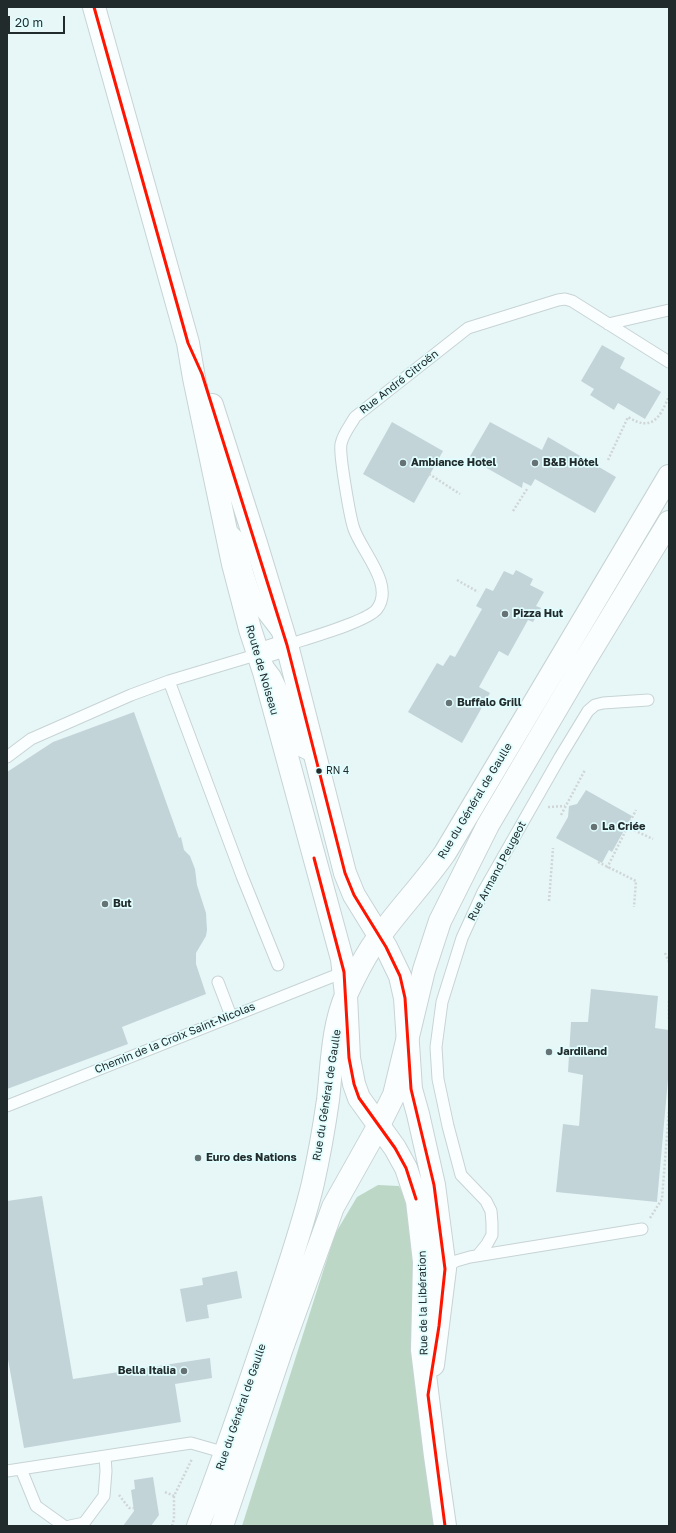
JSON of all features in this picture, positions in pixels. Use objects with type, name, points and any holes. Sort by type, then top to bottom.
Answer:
[{"type":"main road","name":"Route de Noiseau","points":[[94,7],[188,343],[198,399],[242,599],[259,654],[335,932],[344,972],[346,995]]},
{"type":"main road","name":"Route de Noiseau","points":[[188,343],[202,374],[256,542],[287,645],[345,874],[354,895],[380,936]]},
{"type":"main road","name":"Rue du Général de Gaulle","points":[[198,1526],[226,1453],[280,1290],[312,1185],[325,1122],[336,1034],[346,995],[370,950],[432,872],[445,853],[669,476]]},
{"type":"main road","name":"Rue du Général de Gaulle","points":[[222,1526],[282,1348],[333,1207],[394,1095],[424,970],[440,921],[492,818],[669,522]]},
{"type":"main road","name":"Rue de la Libération","points":[[380,936],[400,976],[405,998],[411,1089],[434,1184],[446,1269],[428,1395]]},
{"type":"main road","name":"Rue de la Libération","points":[[346,995],[349,1058],[354,1084],[359,1098],[395,1148],[406,1168],[417,1201],[424,1262],[422,1350],[445,1526]]},
{"type":"street","points":[[259,654],[287,645]]},
{"type":"lane","name":"Rue André Citroën","points":[[287,645],[328,632],[370,615],[377,610],[382,600],[380,577],[361,545],[353,527],[340,452],[343,436],[354,417],[468,328],[534,307],[565,299],[669,362]]},
{"type":"lane","points":[[608,324],[669,310]]},
{"type":"lane","points":[[225,524],[239,538],[248,574],[260,610],[287,645]]},
{"type":"lane","points":[[7,757],[31,739],[131,695],[169,681],[259,654],[275,675],[286,698],[299,750],[315,758]]},
{"type":"lane","points":[[169,681],[242,876],[278,965]]},
{"type":"lane","name":"Rue Armand Peugeot","points":[[478,1255],[492,1235],[491,1211],[486,1201],[461,1175],[441,1092],[438,1079],[436,1047],[442,1002],[462,938],[483,892],[556,763],[588,711],[595,705],[603,703],[648,700]]},
{"type":"lane","name":"Chemin de la Croix Saint-Nicolas","points":[[7,1106],[344,972]]},
{"type":"lane","points":[[218,982],[231,1016]]},
{"type":"lane","points":[[424,1262],[438,1271],[446,1269],[456,1261],[478,1255],[642,1229]]},
{"type":"lane","points":[[7,1471],[191,1444],[226,1453]]},
{"type":"lane","points":[[70,1526],[84,1523],[104,1496],[106,1471],[105,1456]]},
{"type":"lane","points":[[21,1469],[36,1506],[64,1526]]},
{"type":"path","points":[[608,460],[628,417],[642,424],[649,424],[653,422],[665,405],[669,396]]},
{"type":"path","points":[[429,474],[460,494]]},
{"type":"path","points":[[513,511],[527,489]]},
{"type":"path","points":[[457,580],[478,592]]},
{"type":"path","points":[[561,814],[585,770]]},
{"type":"path","points":[[607,868],[636,810]]},
{"type":"path","points":[[627,827],[653,839]]},
{"type":"path","points":[[549,901],[553,848]]},
{"type":"path","points":[[598,862],[607,868],[636,881],[634,907]]},
{"type":"path","points":[[665,953],[669,962]]},
{"type":"path","points":[[669,1001],[669,1021]]},
{"type":"path","points":[[642,1229],[662,1199],[669,1109]]},
{"type":"path","points":[[172,1526],[174,1519],[174,1496],[198,1445]]},
{"type":"path","points":[[165,1492],[174,1496]]},
{"type":"green space","points":[[378,1185],[399,1186],[411,1210],[437,1526],[242,1526],[335,1234],[357,1197]]},
{"type":"building","points":[[602,345],[625,358],[620,368],[661,392],[645,419],[618,403],[614,410],[590,395],[594,389],[581,381]]},
{"type":"building","name":"Ambiance Hotel","points":[[392,422],[443,451],[414,503],[363,474]]},
{"type":"building","name":"B&B Hôtel","points":[[490,422],[542,450],[548,437],[616,477],[595,513],[535,479],[531,486],[523,482],[522,488],[469,458]]},
{"type":"building","points":[[516,570],[533,579],[530,585],[544,592],[536,606],[541,608],[533,622],[528,620],[508,656],[499,651],[479,687],[490,693],[462,743],[408,712],[437,663],[443,666],[450,655],[455,657],[482,609],[476,606],[486,588],[493,591],[504,571],[513,575]]},
{"type":"building","name":"But","points":[[134,712],[179,838],[181,837],[184,850],[190,856],[195,869],[197,885],[206,913],[207,930],[206,936],[196,953],[196,964],[206,994],[122,1027],[128,1044],[7,1089],[7,772],[53,742]]},
{"type":"building","name":"La Criée","points":[[586,790],[632,816],[612,852],[609,850],[602,863],[556,838],[568,817],[569,806],[577,804]]},
{"type":"building","points":[[591,989],[658,996],[655,1028],[669,1030],[669,1068],[657,1202],[556,1192],[563,1124],[579,1126],[583,1075],[568,1072],[571,1022],[588,1022]]},
{"type":"building","points":[[42,1196],[73,1379],[210,1358],[212,1378],[175,1384],[181,1422],[24,1448],[7,1354],[7,1201]]},
{"type":"building","points":[[237,1271],[242,1298],[207,1305],[209,1318],[186,1322],[180,1289],[203,1285],[202,1278]]},
{"type":"building","points":[[153,1477],[159,1515],[151,1526],[123,1526],[134,1511],[131,1490],[135,1489],[134,1480]]},
{"type":"transit line","points":[[94,7],[188,343],[202,374],[287,645],[345,873],[354,895],[386,947],[400,976],[405,998],[411,1089],[434,1185],[445,1269],[439,1326],[428,1395],[445,1526]]},
{"type":"transit line","points":[[314,858],[344,972],[349,1058],[354,1084],[359,1098],[395,1148],[406,1168],[416,1199]]},
{"type":"place","name":"Ambiance Hotel","points":[[403,463]]},
{"type":"place","name":"B&B Hôtel","points":[[535,463]]},
{"type":"place","name":"Pizza Hut","points":[[505,614]]},
{"type":"place","name":"Buffalo Grill","points":[[449,703]]},
{"type":"place","name":"RN 4","points":[[319,771]]},
{"type":"place","name":"La Criée","points":[[594,827]]},
{"type":"place","name":"But","points":[[105,904]]},
{"type":"place","name":"Jardiland","points":[[549,1052]]},
{"type":"place","name":"Euro des Nations","points":[[198,1158]]},
{"type":"place","name":"Bella Italia","points":[[184,1371]]}]
